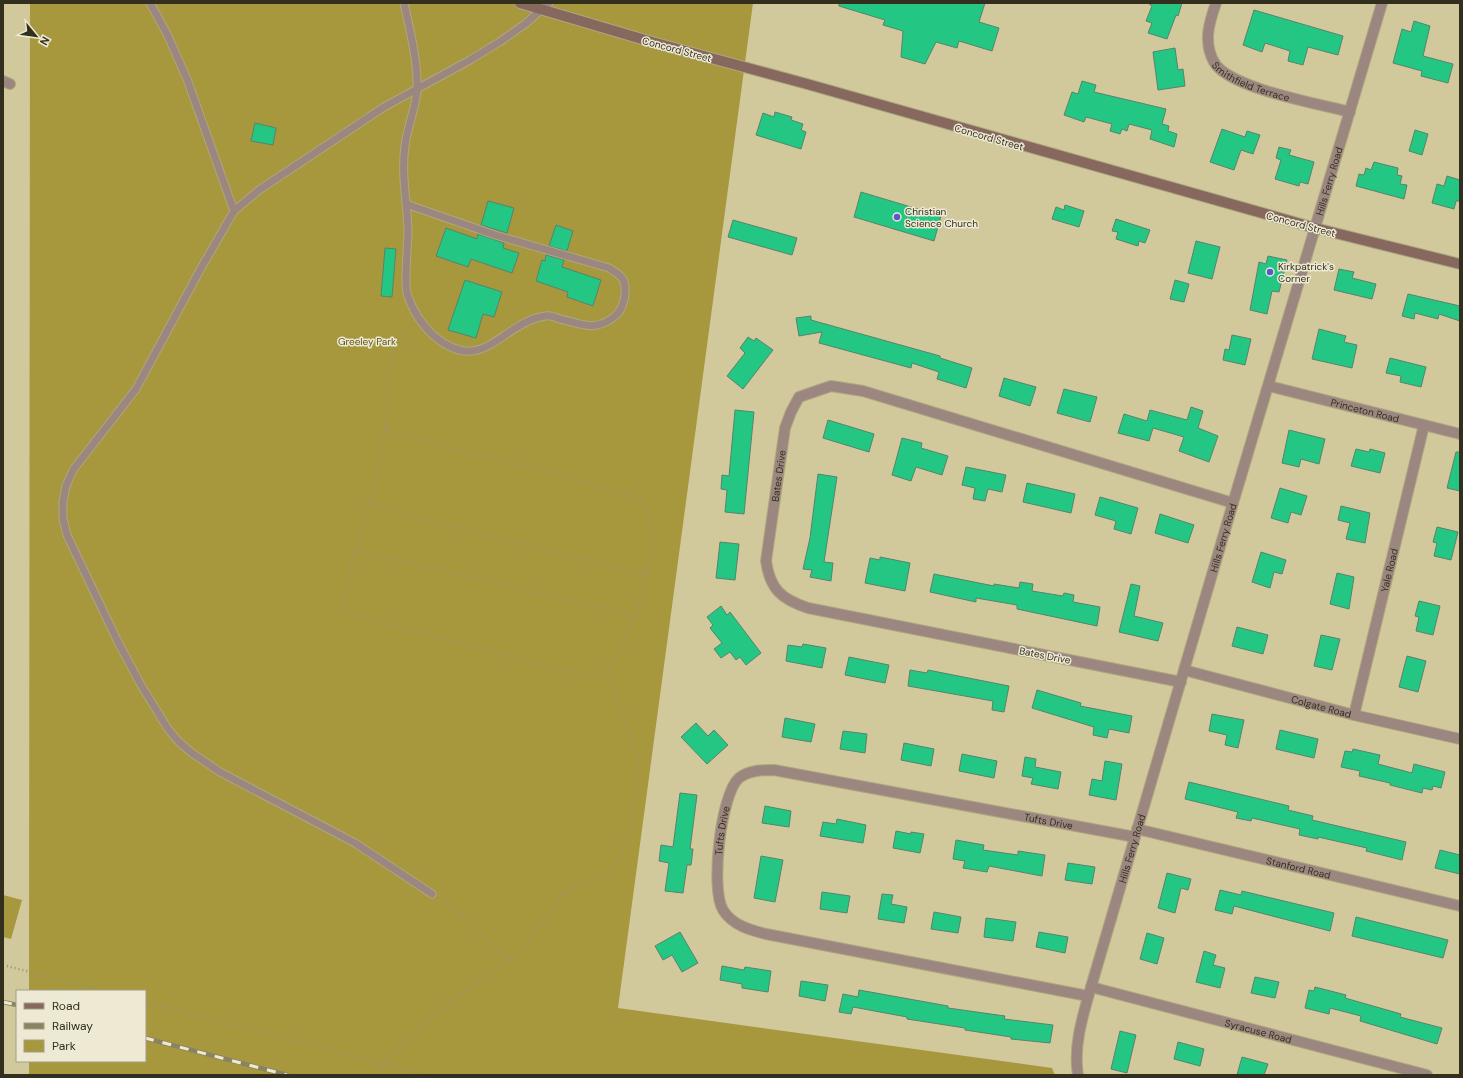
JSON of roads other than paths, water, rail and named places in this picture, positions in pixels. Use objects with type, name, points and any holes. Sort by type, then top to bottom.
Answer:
[{"type":"main road","name":"Concord Street","points":[[520,3],[545,6],[652,42],[807,84],[1315,228],[1460,264]]},
{"type":"street","name":"Smithfield Terrace","points":[[1216,3],[1207,32],[1209,48],[1214,62],[1222,73],[1256,88],[1350,112]]},
{"type":"street","name":"Hills Ferry Road","points":[[1078,1075],[1076,1063],[1078,1038],[1090,991],[1382,3]]},
{"type":"street","name":"Bates Drive","points":[[1181,682],[808,608],[791,603],[778,593],[769,578],[766,561],[785,428],[799,397],[831,386],[863,391],[1233,503]]},
{"type":"street","name":"Princeton Road","points":[[1269,386],[1460,434]]},
{"type":"street","name":"Yale Road","points":[[1354,715],[1424,425]]},
{"type":"street","name":"Colgate Road","points":[[1184,670],[1354,715],[1460,739]]},
{"type":"street","name":"Tufts Drive","points":[[1090,991],[766,934],[750,930],[734,923],[722,909],[717,893],[716,876],[725,809],[730,792],[739,778],[756,770],[774,770],[1136,833]]},
{"type":"street","name":"Stanford Road","points":[[1136,833],[1460,906]]},
{"type":"street","name":"Syracuse Road","points":[[1090,991],[1427,1075]]},
{"type":"lane","points":[[150,3],[167,34],[187,79],[234,211]]},
{"type":"lane","points":[[404,3],[414,50],[417,90],[405,145],[403,177],[406,204],[407,292],[418,319],[435,336],[452,348],[470,352],[486,348],[532,319],[547,316],[595,327],[608,322],[618,314],[624,301],[626,286],[621,275],[609,268],[495,235],[406,204]]},
{"type":"lane","points":[[432,894],[355,842],[220,772],[192,754],[178,742],[168,729],[141,685],[67,535],[63,519],[63,502],[66,486],[73,470],[136,389],[200,270],[234,211],[259,190],[384,107],[417,90],[501,41],[545,6]]},
{"type":"railway","points":[[3,1002],[16,1005]]},
{"type":"railway","points":[[146,1038],[287,1075]]},
{"type":"place","name":"Christian Science Church","points":[[897,217]]},
{"type":"place","name":"Kirkpatrick's Corner","points":[[1270,272]]},
{"type":"park label","name":"Greeley Park","points":[[367,341]]}]
